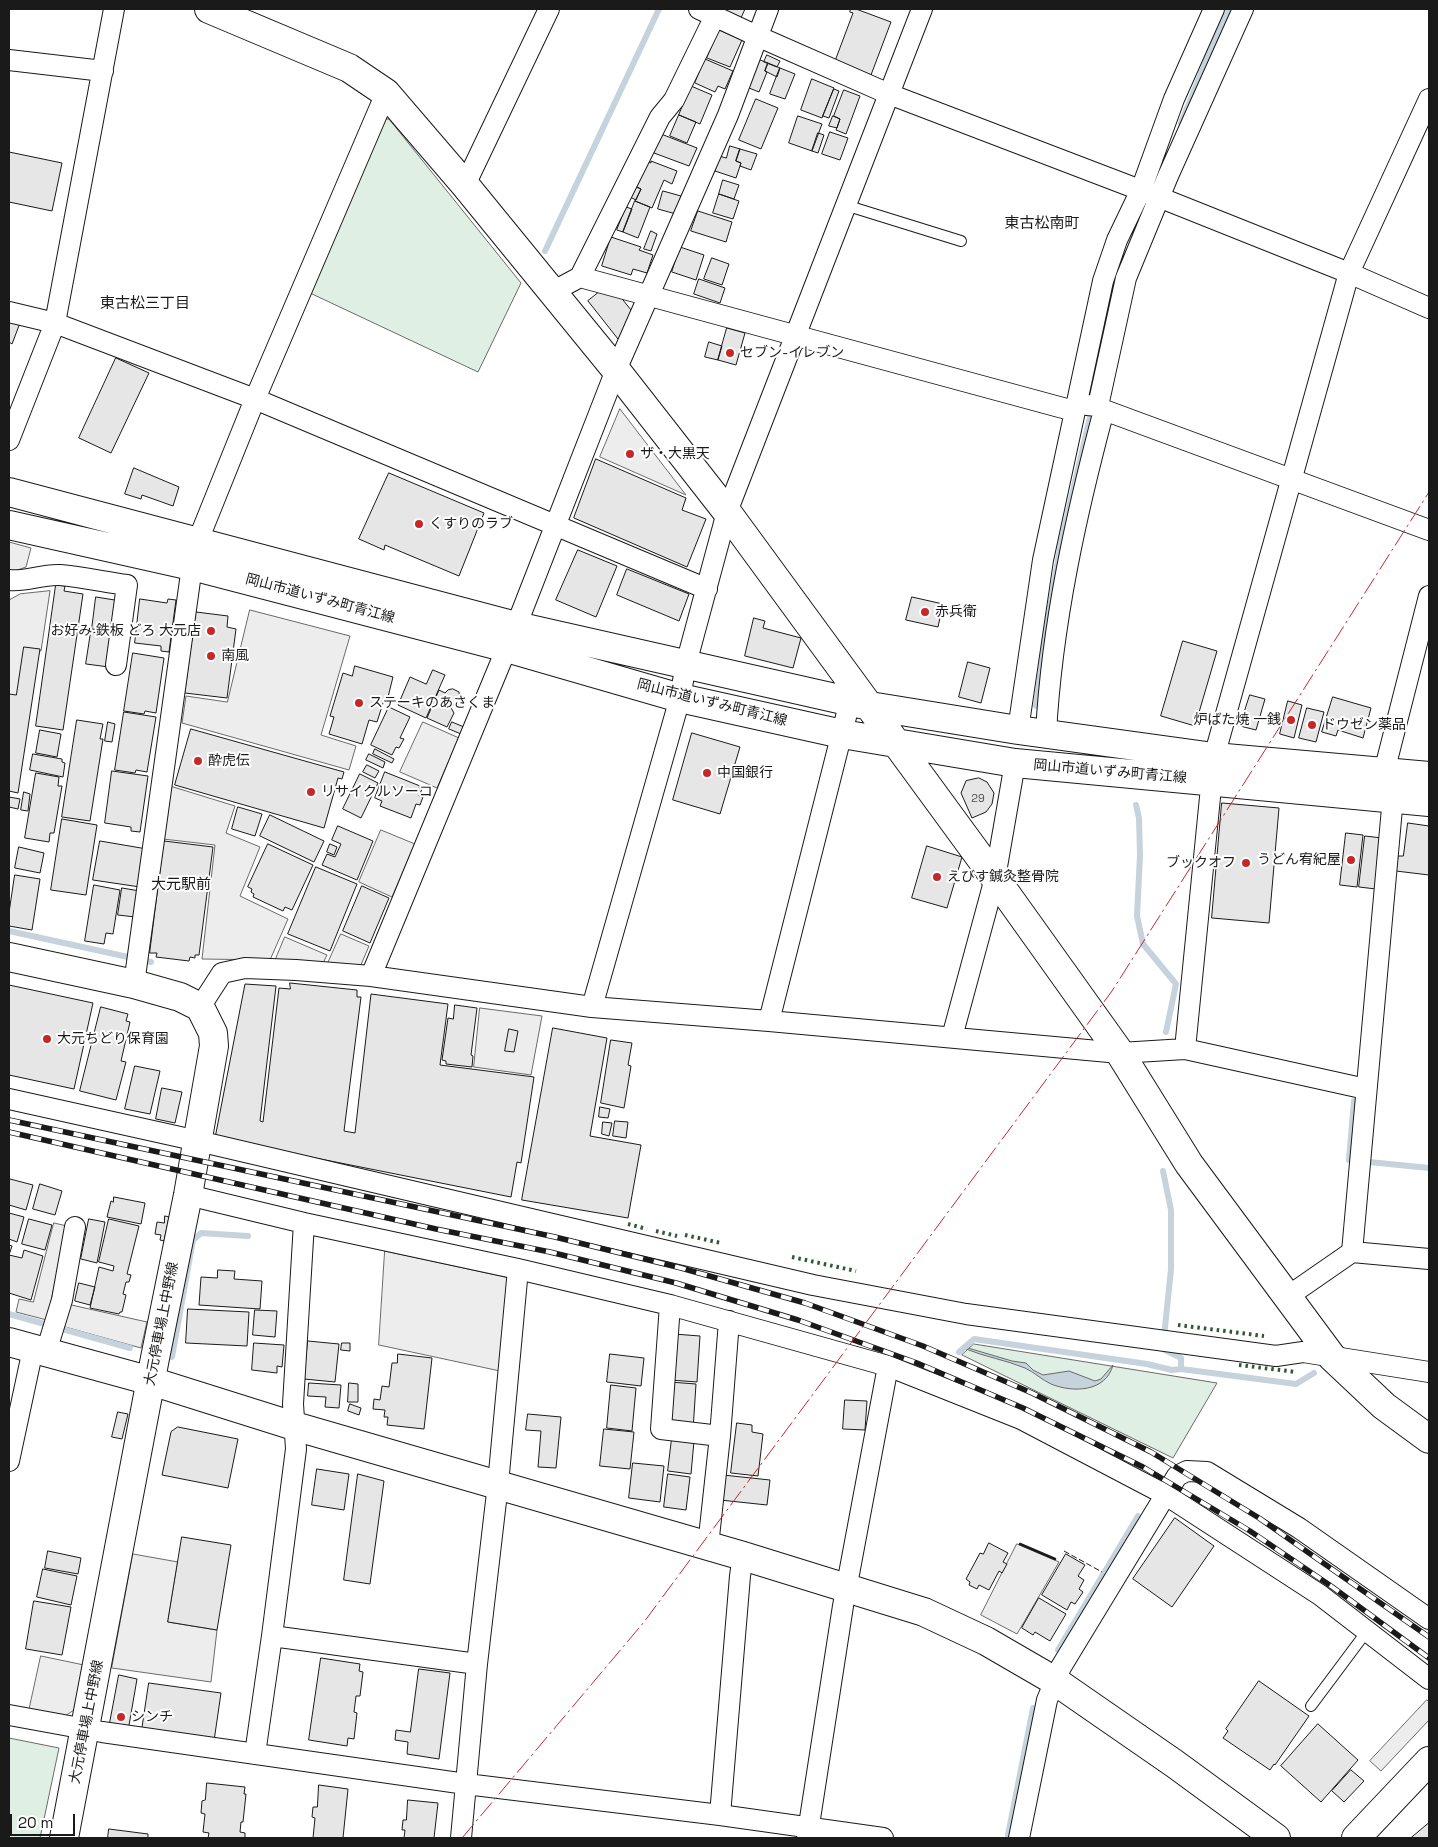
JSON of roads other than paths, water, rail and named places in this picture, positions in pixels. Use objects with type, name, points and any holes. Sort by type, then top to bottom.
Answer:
[{"type":"street","points":[[9,440],[55,322],[114,9]]},
{"type":"street","points":[[210,9],[349,68],[386,92],[465,185],[616,370],[727,512],[860,703],[896,742],[995,878],[1120,1053],[1190,1164],[1332,1357],[1384,1406],[1429,1439]]},
{"type":"street","points":[[465,185],[550,9]]},
{"type":"street","points":[[371,976],[556,527],[616,370],[728,115],[768,9]]},
{"type":"street","points":[[592,1007],[680,698],[686,664],[727,512],[922,9]]},
{"type":"street","points":[[1046,733],[1061,604],[1092,410],[1103,281],[1117,240],[1141,190],[1174,99],[1214,9]]},
{"type":"street","points":[[1018,730],[1043,560],[1092,410],[1126,278],[1161,198],[1168,176],[1244,9]]},
{"type":"street","points":[[552,292],[580,277],[660,117],[674,100],[707,13],[889,94],[1141,190],[1349,273],[1429,308]]},
{"type":"street","points":[[9,60],[103,71]]},
{"type":"street","points":[[136,968],[194,554],[255,400],[386,92]]},
{"type":"street","points":[[1185,1049],[1212,769],[1290,478],[1349,273],[1429,99]]},
{"type":"street","points":[[580,277],[794,336],[1092,410],[1290,478],[1429,530]]},
{"type":"street","points":[[9,312],[55,322],[255,400],[556,527],[707,588]]},
{"type":"street","points":[[9,492],[194,554]]},
{"type":"street","name":"岡山市道いずみ町青江線","points":[[9,525],[194,554],[511,637],[680,698],[842,734],[1016,763],[1384,772],[1429,776]]},
{"type":"street","points":[[9,580],[22,582],[39,576],[59,575],[127,585],[116,665]]},
{"type":"street","points":[[1384,772],[1429,596]]},
{"type":"street","name":"岡山市道いずみ町青江線","points":[[511,637],[686,664],[860,703],[1046,733],[1212,769],[1429,802]]},
{"type":"street","points":[[769,1021],[842,734],[860,703]]},
{"type":"street","points":[[952,1038],[995,878],[1016,763]]},
{"type":"street","points":[[1352,1252],[1392,797]]},
{"type":"street","points":[[9,957],[136,968],[180,997],[200,1007],[222,973],[245,968],[296,970],[371,976],[592,1007],[1120,1053],[1185,1049],[1366,1089]]},
{"type":"street","name":"大元停車場上中野線","points":[[64,1838],[188,1195],[214,1046],[213,1033],[200,1007]]},
{"type":"street","points":[[9,1099],[198,1141],[813,1285],[966,1314],[1276,1356],[1303,1352],[1429,1372]]},
{"type":"street","points":[[188,1195],[670,1305],[888,1366],[1021,1419],[1166,1495],[1320,1595],[1429,1679]]},
{"type":"street","points":[[255,1754],[296,1449],[293,1404],[304,1223]]},
{"type":"street","points":[[9,1461],[39,1339],[62,1300],[75,1227]]},
{"type":"street","points":[[1287,1297],[1352,1252],[1429,1260]]},
{"type":"street","points":[[461,1838],[476,1664],[498,1484],[518,1269]]},
{"type":"street","points":[[670,1305],[661,1429],[720,1436]]},
{"type":"street","points":[[708,1546],[720,1436],[729,1321]]},
{"type":"street","points":[[39,1339],[151,1381],[294,1426],[744,1556],[924,1612],[986,1641],[1055,1681],[1175,1764],[1276,1838]]},
{"type":"street","points":[[807,1833],[847,1588],[888,1366]]},
{"type":"street","points":[[1019,1838],[1047,1700],[1055,1681],[1177,1476],[1187,1471],[1206,1472],[1299,1528],[1429,1619]]},
{"type":"street","points":[[720,1815],[740,1576],[744,1556]]},
{"type":"street","points":[[272,1636],[476,1664]]},
{"type":"street","points":[[9,1715],[85,1730],[466,1784],[720,1815],[807,1833],[883,1838]]},
{"type":"street","points":[[1356,1838],[1429,1761]]},
{"type":"lane","points":[[845,206],[961,241]]},
{"type":"lane","points":[[1311,1706],[1367,1631]]},
{"type":"waterway","points":[[545,251],[659,9]]},
{"type":"waterway","points":[[1181,123],[1229,9]]},
{"type":"waterway","points":[[1036,706],[1047,624],[1061,543],[1091,408]]},
{"type":"waterway","points":[[1136,805],[1139,818],[1140,855],[1137,916],[1143,944],[1176,984],[1166,1032]]},
{"type":"waterway","points":[[9,931],[151,962]]},
{"type":"waterway","points":[[1354,1101],[1349,1160],[1429,1168]]},
{"type":"waterway","points":[[1163,1171],[1171,1210],[1171,1269],[1164,1337]]},
{"type":"waterway","points":[[169,1357],[172,1357],[193,1240],[201,1233],[248,1236]]},
{"type":"waterway","points":[[9,1314],[130,1348]]},
{"type":"waterway","points":[[959,1352],[974,1339],[1147,1364],[1172,1370],[1181,1369],[1296,1384],[1314,1373]]},
{"type":"waterway","points":[[1163,1347],[1163,1349],[1181,1358],[1181,1369]]},
{"type":"waterway","points":[[1058,1650],[1138,1516]]},
{"type":"waterway","points":[[1008,1835],[1033,1708]]},
{"type":"railway","points":[[9,1120],[555,1237],[681,1268],[805,1303],[923,1346],[1032,1393],[1151,1452],[1259,1518],[1429,1637]]},
{"type":"railway","points":[[9,1132],[436,1229],[550,1252],[676,1283],[798,1320],[917,1363],[1023,1408],[1143,1467],[1250,1531],[1331,1586],[1429,1658]]},
{"type":"place","name":"セブン-イレブン","points":[[730,353]]},
{"type":"place","name":"ザ・大黒天","points":[[630,454]]},
{"type":"place","name":"くすりのラブ","points":[[419,524]]},
{"type":"place","name":"赤兵衛","points":[[925,612]]},
{"type":"place","name":"お好み 鉄板 どろ 大元店","points":[[211,631]]},
{"type":"place","name":"南風","points":[[211,656]]},
{"type":"place","name":"ステーキのあさくま","points":[[359,703]]},
{"type":"place","name":"炉ばた焼 一銭","points":[[1291,720]]},
{"type":"place","name":"ドウゼン薬品","points":[[1312,725]]},
{"type":"place","name":"酔虎伝","points":[[198,761]]},
{"type":"place","name":"中国銀行","points":[[707,773]]},
{"type":"place","name":"リサイクルソーコ","points":[[311,792]]},
{"type":"place","name":"うどん宥紀屋","points":[[1351,860]]},
{"type":"place","name":"ブックオフ","points":[[1246,863]]},
{"type":"place","name":"えびす鍼灸整骨院","points":[[937,877]]},
{"type":"place","name":"大元ちどり保育園","points":[[47,1039]]},
{"type":"place","name":"シンチ","points":[[121,1717]]},
{"type":"district","name":"東古松南町","points":[[1042,224]]},
{"type":"district","name":"東古松三丁目","points":[[145,304]]},
{"type":"district","name":"大元駅前","points":[[181,885]]}]
